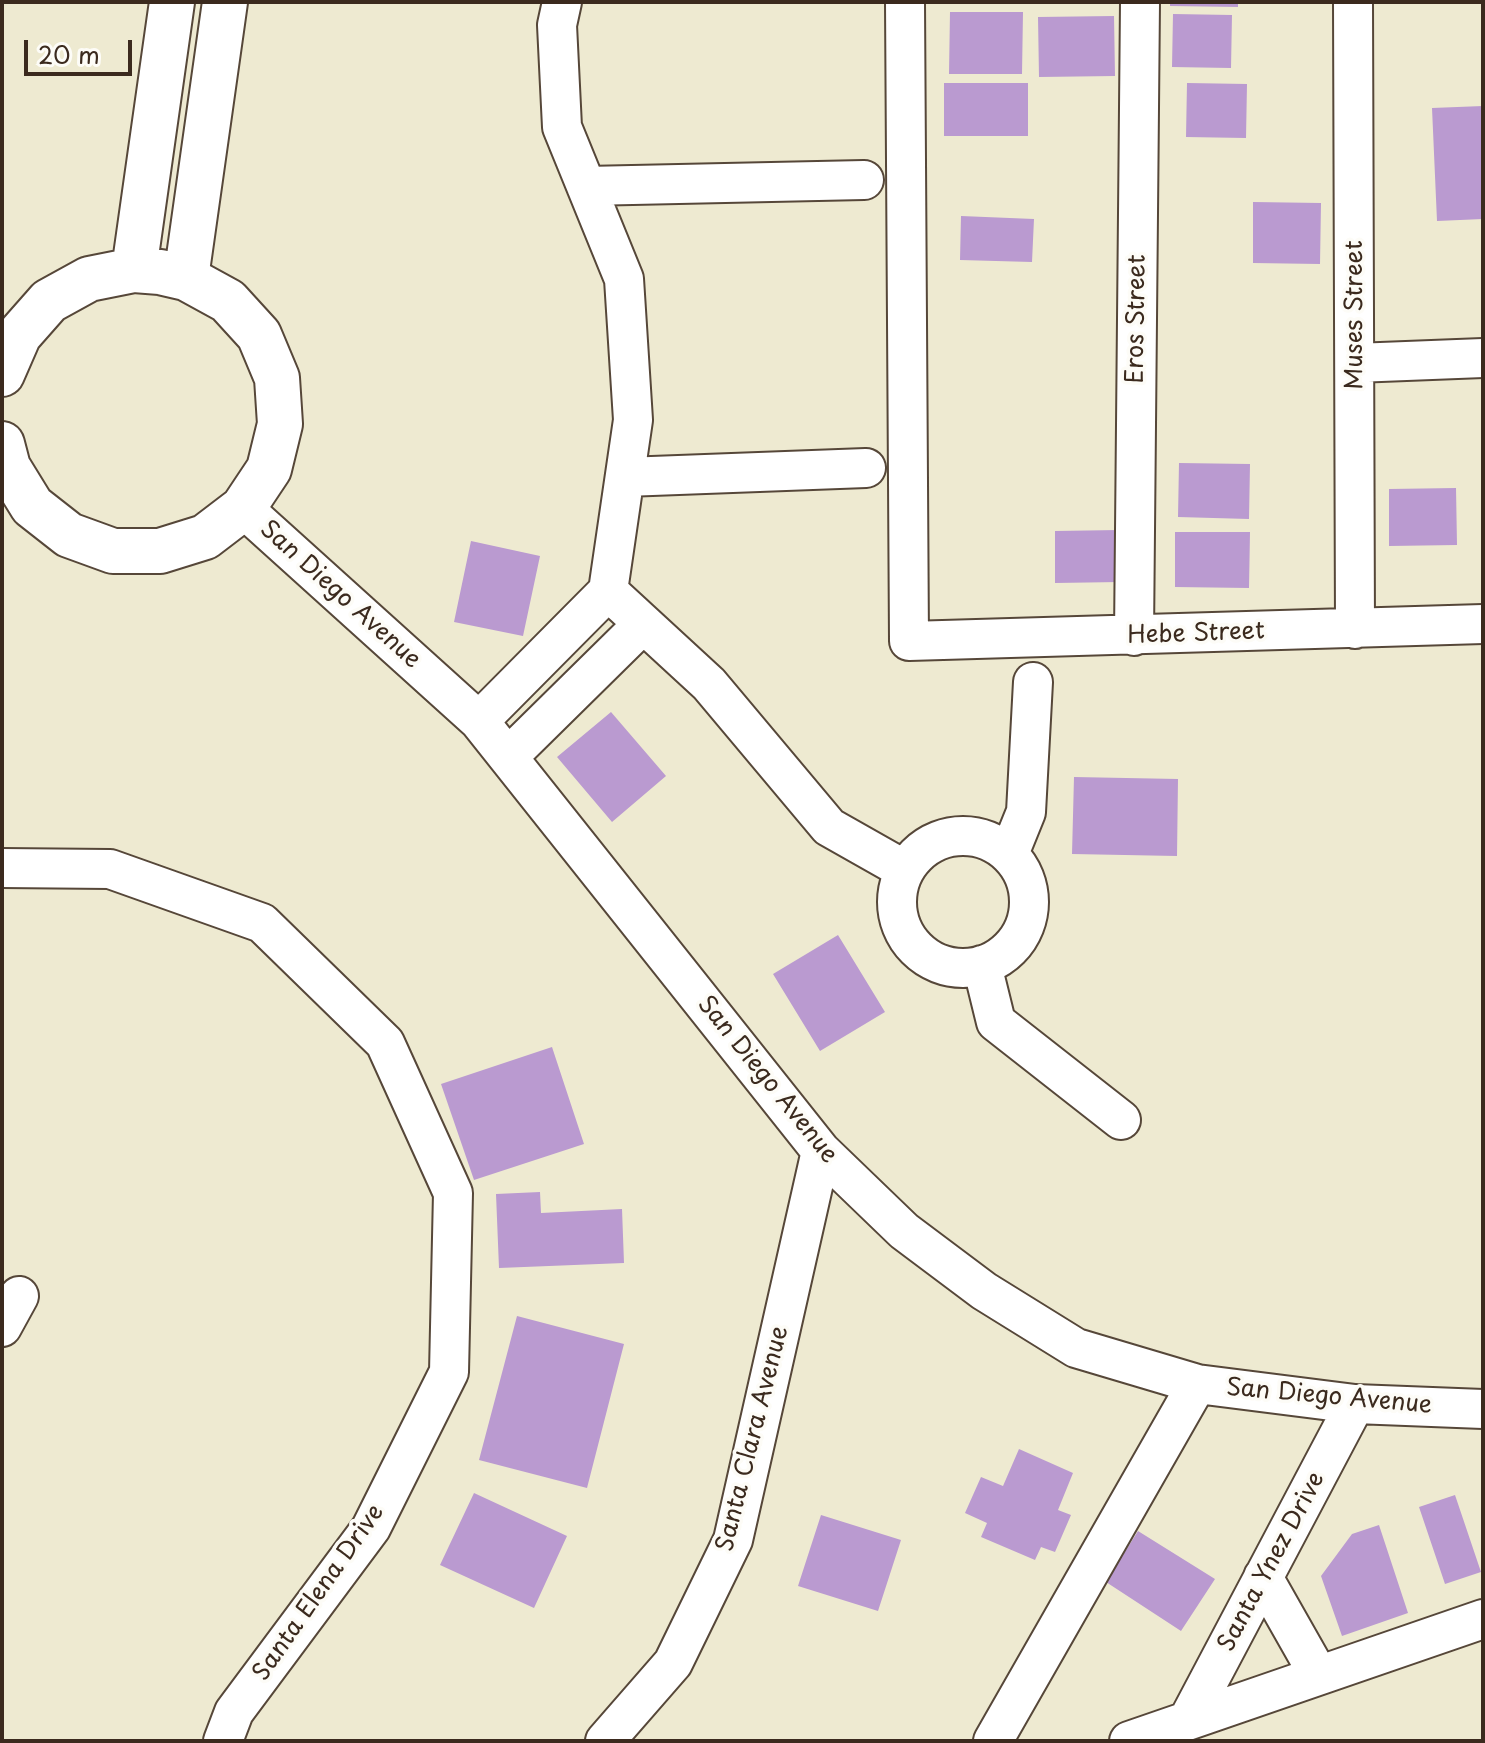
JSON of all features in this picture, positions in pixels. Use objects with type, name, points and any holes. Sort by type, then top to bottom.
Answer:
[{"type":"street","points":[[134,270],[172,2]]},
{"type":"street","points":[[186,278],[225,2]]},
{"type":"street","points":[[479,721],[608,591],[633,420],[624,279],[562,127],[557,25],[562,2]]},
{"type":"street","name":"Hebe Street","points":[[905,2],[909,641],[1483,624]]},
{"type":"street","name":"Eros Street","points":[[1134,636],[1140,2]]},
{"type":"street","name":"Muses Street","points":[[1353,2],[1355,629]]},
{"type":"street","points":[[586,186],[864,180]]},
{"type":"street","points":[[2,374],[19,335],[49,301],[89,279],[134,270],[186,278],[228,301],[259,335],[277,378],[280,424],[269,469],[243,508],[205,537],[160,551],[113,551],[17,514],[2,444]]},
{"type":"street","points":[[1355,363],[1483,358]]},
{"type":"street","points":[[625,477],[866,468]]},
{"type":"street","name":"San Diego Avenue","points":[[243,508],[479,721],[821,1151],[904,1231],[984,1291],[1076,1348],[1197,1384],[1355,1404],[1483,1409]]},
{"type":"street","points":[[608,591],[709,684],[829,827],[905,870]]},
{"type":"street","points":[[508,757],[642,625]]},
{"type":"street","points":[[1009,854],[1026,812],[1033,682]]},
{"type":"street","points":[[953,837],[983,839],[1009,854],[1026,883],[1027,917],[1018,938],[1002,955],[982,965],[960,968],[938,963],[919,951],[905,934],[897,913],[897,891],[905,870],[917,854],[933,842],[953,837]]},
{"type":"street","name":"Santa Elena Drive","points":[[2,868],[110,869],[262,923],[385,1043],[453,1193],[449,1372],[371,1528],[234,1712],[223,1741]]},
{"type":"street","points":[[982,965],[996,1022],[1121,1120]]},
{"type":"street","name":"Santa Clara Avenue","points":[[605,1741],[673,1663],[733,1540],[821,1151]]},
{"type":"street","points":[[993,1741],[1197,1384]]},
{"type":"street","name":"Santa Ynez Drive","points":[[1188,1720],[1355,1404]]},
{"type":"street","points":[[1263,1577],[1318,1674]]},
{"type":"street","points":[[1129,1741],[1483,1619]]},
{"type":"building","points":[[1170,2],[1238,2],[1238,7],[1170,6]]},
{"type":"building","points":[[950,12],[1023,12],[1022,74],[949,74]]},
{"type":"building","points":[[1173,14],[1232,15],[1231,68],[1172,67]]},
{"type":"building","points":[[1114,16],[1115,76],[1039,77],[1038,17]]},
{"type":"building","points":[[944,83],[1028,83],[1028,136],[944,136]]},
{"type":"building","points":[[1187,83],[1247,84],[1246,138],[1186,137]]},
{"type":"building","points":[[1483,106],[1483,219],[1437,221],[1432,108]]},
{"type":"building","points":[[1253,202],[1321,203],[1320,264],[1253,263]]},
{"type":"building","points":[[961,216],[1034,219],[1032,262],[960,260]]},
{"type":"building","points":[[1179,463],[1250,464],[1249,519],[1178,517]]},
{"type":"building","points":[[1456,488],[1457,545],[1389,546],[1389,489]]},
{"type":"building","points":[[1119,530],[1120,582],[1055,583],[1055,531]]},
{"type":"building","points":[[1175,532],[1250,532],[1249,588],[1175,587]]},
{"type":"building","points":[[471,541],[540,556],[523,636],[454,622]]},
{"type":"building","points":[[611,712],[666,776],[612,822],[557,757]]},
{"type":"building","points":[[1074,777],[1178,779],[1177,856],[1072,854]]},
{"type":"building","points":[[838,935],[885,1012],[820,1051],[773,974]]},
{"type":"building","points":[[552,1047],[584,1144],[474,1180],[441,1084]]},
{"type":"building","points":[[540,1192],[541,1213],[622,1209],[624,1263],[499,1268],[496,1194]]},
{"type":"building","points":[[517,1316],[624,1344],[587,1488],[479,1460]]},
{"type":"building","points":[[1019,1449],[1073,1473],[1058,1510],[1071,1515],[1055,1552],[1041,1547],[1035,1560],[981,1537],[987,1523],[965,1513],[981,1477],[1003,1486]]},
{"type":"building","points":[[474,1493],[567,1536],[534,1608],[440,1565]]},
{"type":"building","points":[[1455,1495],[1481,1572],[1445,1584],[1419,1507]]},
{"type":"building","points":[[821,1515],[901,1540],[878,1611],[798,1586]]},
{"type":"building","points":[[1379,1525],[1408,1613],[1342,1636],[1321,1576],[1352,1534]]},
{"type":"building","points":[[1138,1531],[1215,1579],[1181,1631],[1106,1582]]}]
